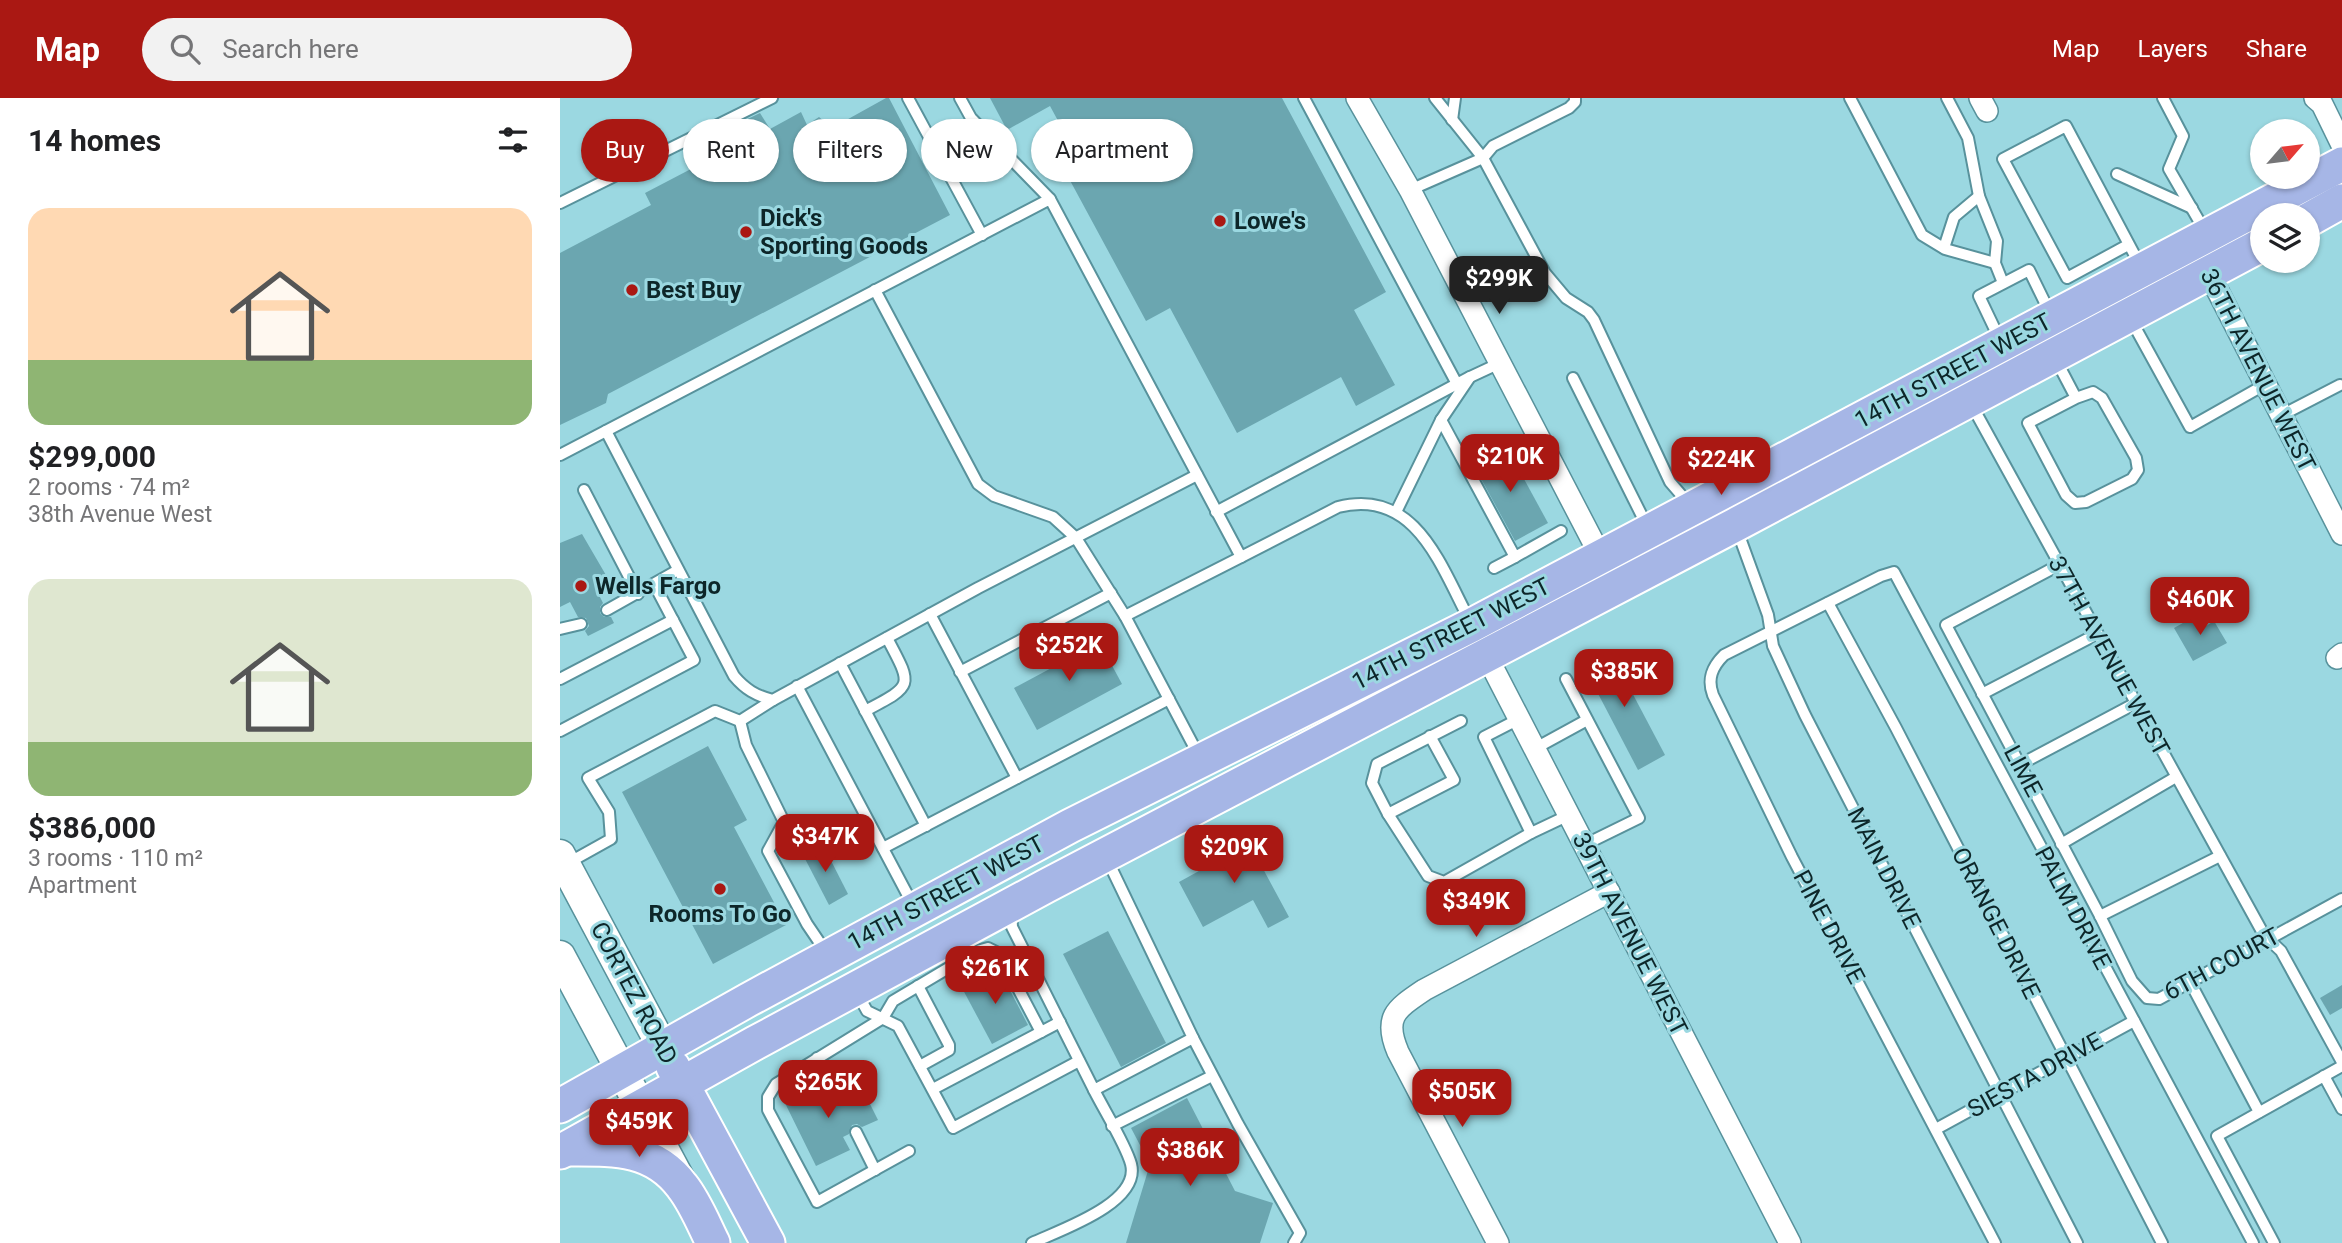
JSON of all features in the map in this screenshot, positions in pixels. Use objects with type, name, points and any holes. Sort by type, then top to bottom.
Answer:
[{"type":"main road","name":"14TH STREET WEST","points":[[560,1106],[829,956],[1070,827],[1472,625],[1954,371],[2052,318],[2135,258],[2342,164]]},
{"type":"main road","points":[[2320,213],[2342,201]]},
{"type":"main road","name":"14TH STREET WEST","points":[[563,1150],[1105,855],[2250,251]]},
{"type":"main road","points":[[1011,906],[1013,886],[1019,875],[1154,786]]},
{"type":"main road","name":"CORTEZ ROAD","points":[[563,860],[768,1243]]},
{"type":"main road","name":"CORTEZ ROAD","points":[[560,956],[713,1243]]},
{"type":"main road","points":[[563,1150],[617,1149],[638,1153],[658,1164],[682,1186]]},
{"type":"street","points":[[1357,98],[1410,190],[1601,556]]},
{"type":"street","points":[[2320,100],[2342,145]]},
{"type":"street","name":"36TH AVENUE WEST","points":[[2198,229],[2209,273],[2342,534]]},
{"type":"street","points":[[1692,508],[1735,524]]},
{"type":"street","name":"39TH AVENUE WEST","points":[[1472,625],[1790,1243]]},
{"type":"street","points":[[1498,1243],[1398,1052],[1391,1026],[1396,1011],[1424,990],[1609,892]]},
{"type":"lane","points":[[560,203],[772,98]]},
{"type":"lane","points":[[908,98],[982,235]]},
{"type":"lane","points":[[961,98],[971,118],[1050,200],[1241,557]]},
{"type":"lane","points":[[1304,98],[1457,384]]},
{"type":"lane","points":[[1435,98],[1483,158],[1545,273],[1566,298],[1588,312],[1594,320],[1670,482],[1692,508]]},
{"type":"lane","points":[[1452,120],[1455,98]]},
{"type":"lane","points":[[1410,190],[1483,158],[1493,146],[1569,108],[1575,103],[1575,98]]},
{"type":"lane","points":[[1850,98],[1922,234],[1944,248],[1994,264]]},
{"type":"lane","points":[[1947,98],[1968,138],[1979,196],[1997,241],[1994,264],[2003,283]]},
{"type":"lane","points":[[2163,98],[2183,136],[2169,169],[2198,229]]},
{"type":"lane","points":[[2066,126],[2084,159],[2135,258],[2067,278],[2003,159],[2066,126]]},
{"type":"lane","points":[[2084,159],[2098,165]]},
{"type":"lane","points":[[2117,174],[2198,229]]},
{"type":"lane","points":[[1944,248],[1954,216],[1979,196]]},
{"type":"lane","points":[[560,455],[1050,200]]},
{"type":"lane","points":[[2002,344],[1979,296],[2003,283],[2029,270],[2052,318]]},
{"type":"lane","points":[[875,290],[978,484],[994,496],[1054,517],[1076,538],[1125,617],[1202,761]]},
{"type":"lane","points":[[2129,316],[2190,427],[2266,384]]},
{"type":"lane","points":[[2053,356],[2076,398]]},
{"type":"lane","points":[[1216,512],[1500,363]]},
{"type":"lane","name":"37TH AVENUE WEST","points":[[1954,371],[2220,856],[2269,939],[2281,951],[2342,1064]]},
{"type":"lane","points":[[1396,512],[1441,421],[1470,377]]},
{"type":"lane","points":[[1573,378],[1649,531]]},
{"type":"lane","points":[[2282,415],[2340,385]]},
{"type":"lane","points":[[2093,392],[2102,398],[2136,458],[2138,470],[2133,479],[2086,502],[2075,503],[2070,501],[2028,423],[2076,398],[2093,392]]},
{"type":"lane","points":[[1441,421],[1515,557]]},
{"type":"lane","points":[[606,431],[734,676],[759,697],[773,699]]},
{"type":"lane","points":[[740,721],[773,699],[930,614],[1197,475]]},
{"type":"lane","points":[[584,491],[638,594]]},
{"type":"lane","points":[[1125,617],[1338,507],[1364,504],[1396,512],[1412,523],[1426,538],[1472,625]]},
{"type":"lane","name":"MAIN DRIVE","points":[[1735,524],[1772,632],[1773,646],[1805,715],[2077,1243]]},
{"type":"lane","points":[[1494,568],[1560,531]]},
{"type":"lane","name":"LIME","points":[[2059,565],[1946,625],[2100,916]]},
{"type":"lane","points":[[607,610],[678,570]]},
{"type":"lane","name":"PINE DRIVE","points":[[1894,572],[1881,576],[1724,655],[1712,671],[1711,689],[1792,857],[1995,1243]]},
{"type":"lane","name":"PALM DRIVE","points":[[1894,572],[2253,1243]]},
{"type":"lane","points":[[560,732],[694,660],[654,584]]},
{"type":"lane","points":[[960,672],[1111,593]]},
{"type":"lane","name":"ORANGE DRIVE","points":[[1828,603],[1896,728],[2162,1243]]},
{"type":"lane","points":[[930,614],[1017,778]]},
{"type":"lane","points":[[560,679],[673,620]]},
{"type":"lane","points":[[560,629],[581,624]]},
{"type":"lane","points":[[1982,694],[2097,634]]},
{"type":"lane","points":[[865,711],[900,692],[905,686],[904,671],[887,638]]},
{"type":"lane","points":[[840,663],[926,826]]},
{"type":"lane","points":[[1566,678],[1639,818],[1584,845]]},
{"type":"lane","points":[[797,686],[916,909]]},
{"type":"lane","points":[[883,848],[1169,699]]},
{"type":"lane","points":[[2019,765],[2136,703]]},
{"type":"lane","points":[[563,860],[611,839],[608,812],[588,778],[715,711],[740,721]]},
{"type":"lane","points":[[1519,719],[1484,737],[1531,833]]},
{"type":"lane","points":[[1534,749],[1587,720]]},
{"type":"lane","points":[[740,721],[746,745],[784,822],[768,851],[807,924],[829,956]]},
{"type":"lane","points":[[1461,721],[1377,764],[1372,783],[1388,814],[1428,876],[1444,882],[1569,815]]},
{"type":"lane","points":[[1388,814],[1454,780],[1430,736]]},
{"type":"lane","points":[[2061,845],[2176,776]]},
{"type":"lane","points":[[1105,855],[1212,1076],[1300,1233],[1294,1243]]},
{"type":"lane","points":[[2100,916],[2220,856]]},
{"type":"lane","name":"6TH COURT","points":[[2100,916],[2132,981],[2147,998],[2159,999],[2342,899]]},
{"type":"lane","points":[[1011,906],[1012,927],[1131,1163],[1130,1180],[1126,1190],[1112,1203],[1032,1243]]},
{"type":"lane","points":[[909,1151],[817,1202],[768,1110],[768,1097],[776,1084],[883,1018],[893,1001],[977,951],[988,948],[1000,954],[1041,1032]]},
{"type":"lane","points":[[2190,982],[2259,1112]]},
{"type":"lane","points":[[918,986],[949,1045],[949,1050],[920,1066]]},
{"type":"lane","points":[[855,989],[867,1011],[898,1026],[953,1128],[1079,1060]]},
{"type":"lane","name":"SIESTA DRIVE","points":[[1936,1129],[2134,1021]]},
{"type":"lane","points":[[933,1089],[1060,1022]]},
{"type":"lane","points":[[1094,1090],[1193,1038]]},
{"type":"lane","points":[[817,1058],[838,1098]]},
{"type":"lane","points":[[2274,1243],[2217,1136],[2342,1064]]},
{"type":"lane","points":[[1112,1126],[1212,1076]]},
{"type":"lane","points":[[2324,1076],[2342,1109]]},
{"type":"lane","points":[[856,1132],[875,1170]]},
{"type":"building","points":[[889,98],[900,119],[848,119]]},
{"type":"building","name":"Lowe's","points":[[990,98],[1282,98],[1386,292],[1354,310],[1395,385],[1356,406],[1341,377],[1237,433],[1170,308],[1146,321],[1071,182],[1193,182],[1193,119],[1057,119],[1050,106],[1017,124],[1017,119],[1001,119]]},
{"type":"building","points":[[801,112],[804,119],[793,119],[793,182],[907,182],[907,133],[921,159],[921,182],[933,182],[950,215],[608,394],[606,403],[560,425],[560,253],[651,205],[645,193],[683,173],[683,182],[779,182],[779,124]]},
{"type":"building","points":[[760,113],[764,119],[748,119]]},
{"type":"building","points":[[1506,446],[1548,523],[1515,541],[1473,464]]},
{"type":"building","name":"Wells Fargo","points":[[582,534],[610,582],[596,589],[603,603],[600,613],[604,617],[611,617],[614,623],[588,636],[585,631],[589,626],[586,618],[578,617],[570,602],[560,607],[560,543]]},
{"type":"building","points":[[2199,614],[2206,626],[2214,621],[2227,643],[2193,661],[2174,628]]},
{"type":"building","points":[[1095,634],[1122,684],[1037,730],[1014,688],[1057,665],[1052,657]]},
{"type":"building","points":[[1609,649],[1665,755],[1638,770],[1582,663]]},
{"type":"building","name":"Rooms To Go","points":[[708,746],[747,820],[734,827],[786,925],[713,964],[622,792]]},
{"type":"building","points":[[1236,829],[1243,843],[1251,839],[1263,863],[1261,865],[1289,917],[1268,928],[1253,900],[1203,927],[1179,882],[1228,855],[1219,838]]},
{"type":"building","points":[[822,843],[848,894],[829,905],[802,853]]},
{"type":"building","points":[[1108,931],[1166,1043],[1121,1067],[1063,954]]},
{"type":"building","points":[[999,969],[1028,1025],[992,1044],[962,988]]},
{"type":"building","points":[[2342,985],[2342,1008],[2330,1015],[2320,998]]},
{"type":"building","points":[[816,1082],[826,1101],[830,1099],[838,1106],[845,1102],[844,1092],[860,1084],[878,1120],[862,1127],[852,1125],[849,1134],[843,1137],[850,1150],[816,1166],[783,1099]]},
{"type":"building","points":[[1187,1098],[1235,1191],[1273,1203],[1260,1243],[1126,1243],[1150,1164],[1131,1128]]},
{"type":"place","name":"Lowe's","points":[[1220,221]]},
{"type":"place","name":"Dick's Sporting Goods","points":[[746,232]]},
{"type":"place","name":"Best Buy","points":[[632,290]]},
{"type":"place","name":"Wells Fargo","points":[[581,586]]},
{"type":"place","name":"Rooms To Go","points":[[720,889]]}]
